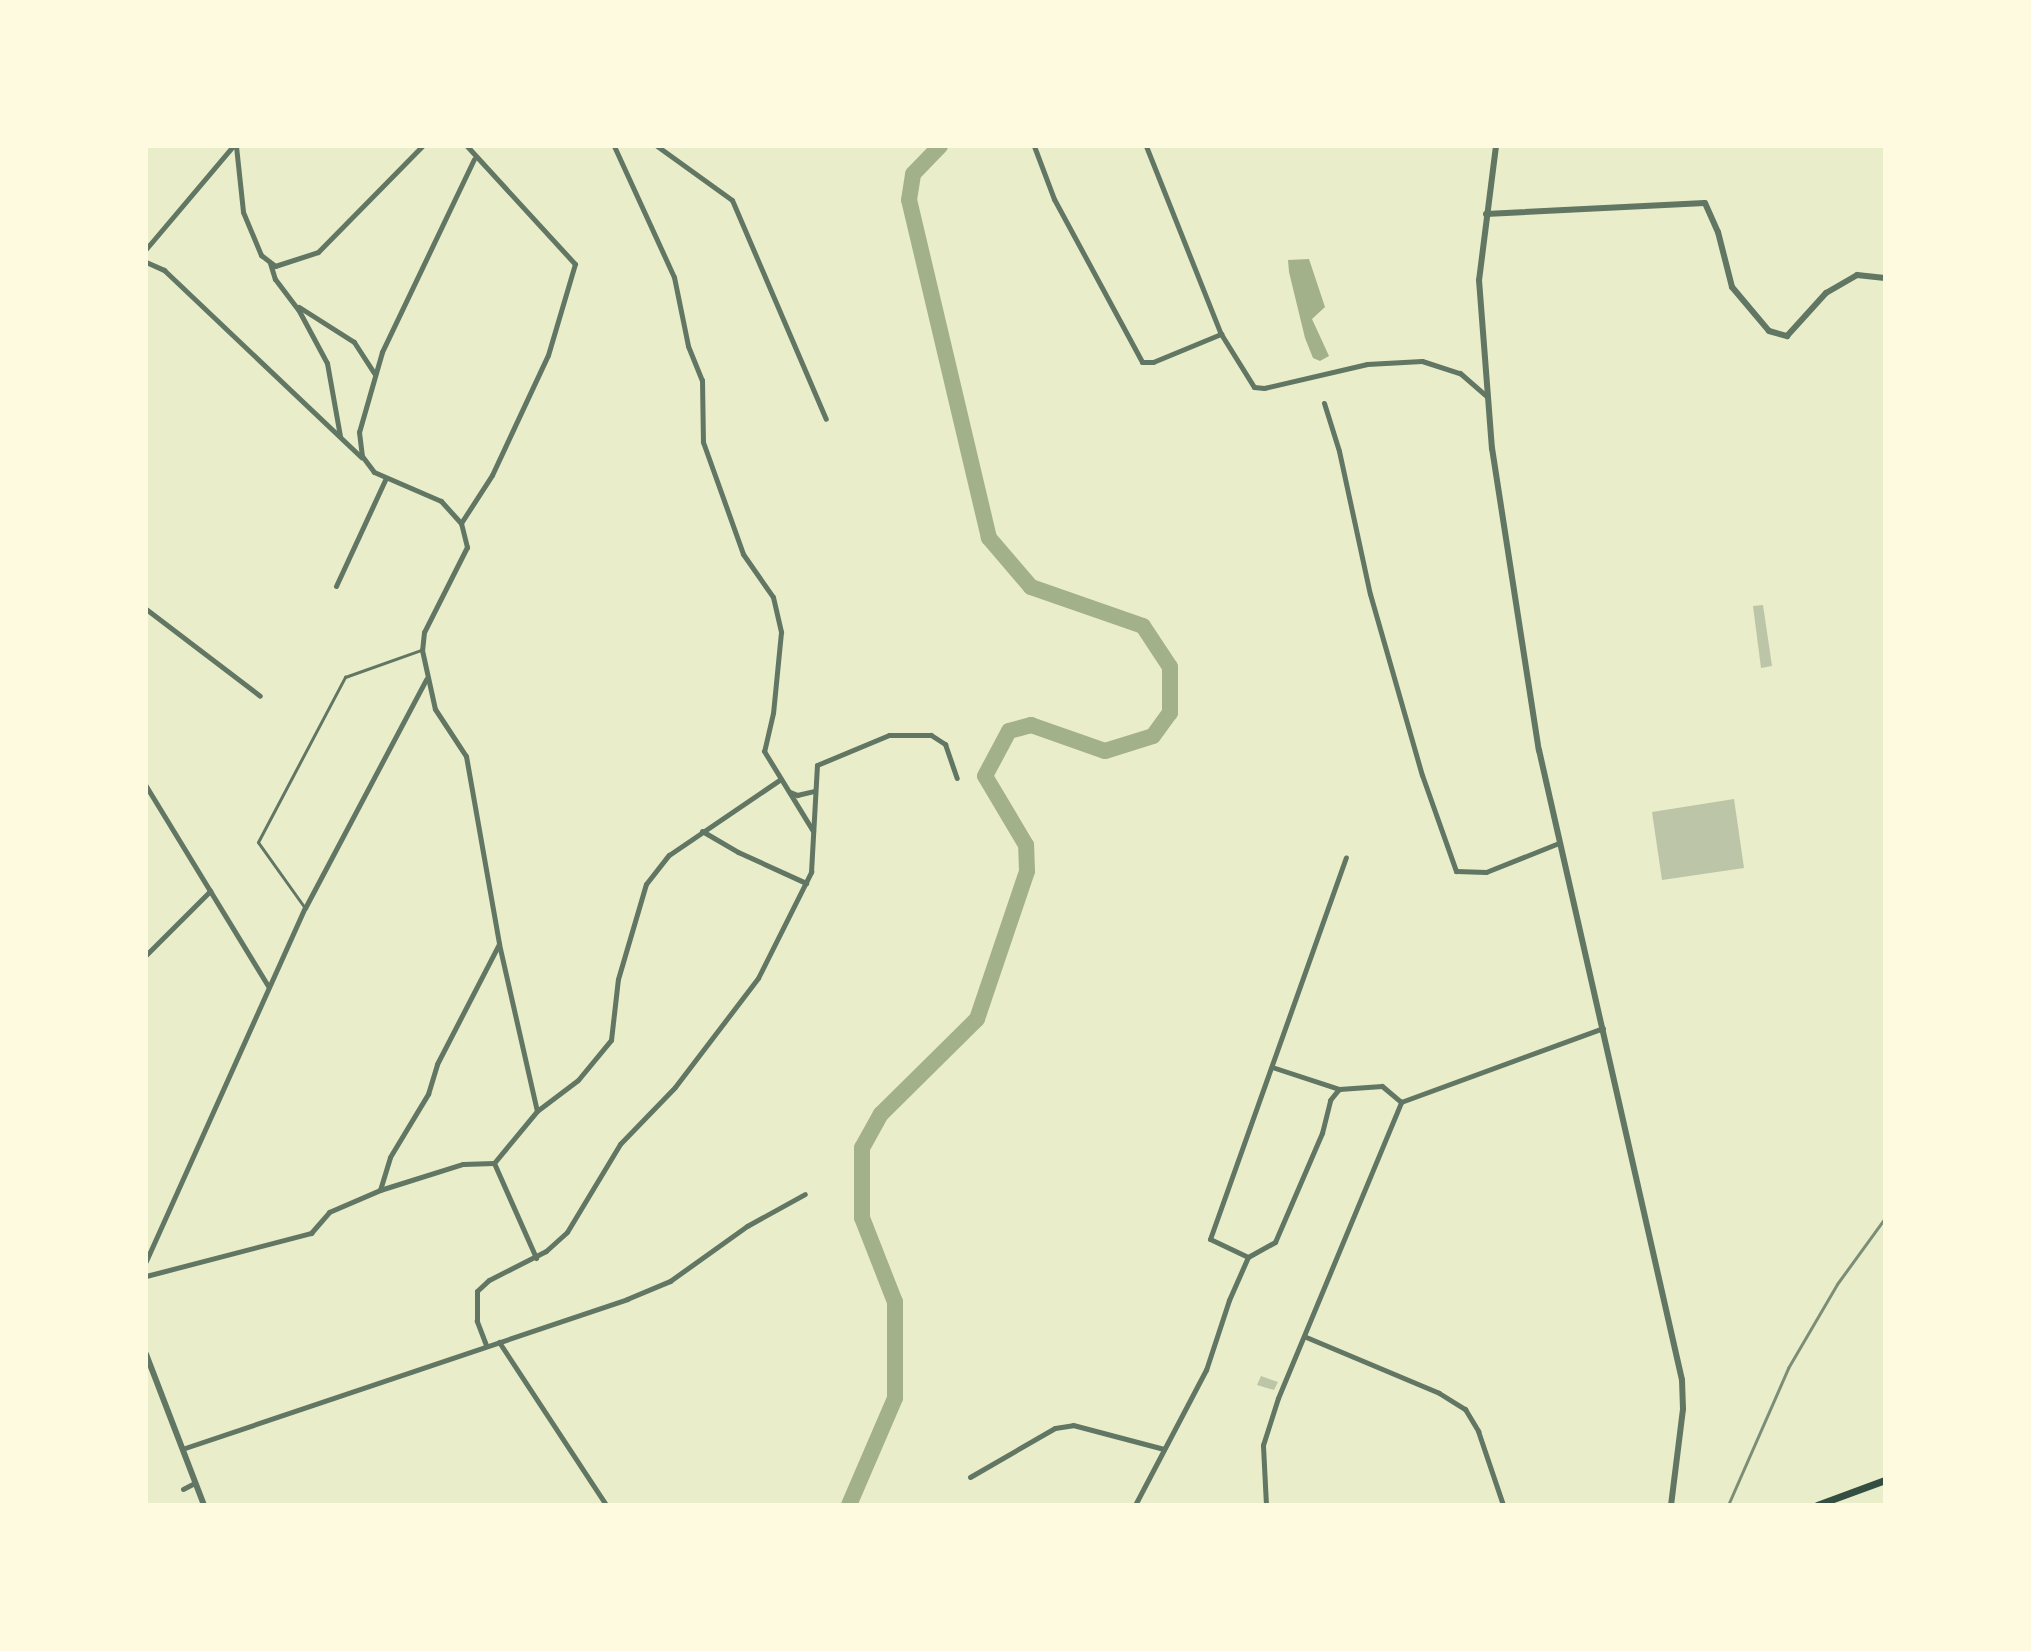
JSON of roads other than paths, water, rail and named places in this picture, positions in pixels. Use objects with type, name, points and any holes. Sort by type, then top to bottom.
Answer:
[{"type":"main road","points":[[1817,1505],[1885,1480]]},
{"type":"street","points":[[146,249],[235,146]]},
{"type":"street","points":[[235,146],[243,212],[261,255],[275,266],[318,252],[422,146]]},
{"type":"street","points":[[461,523],[492,475],[548,355],[575,264],[474,159],[467,146]]},
{"type":"street","points":[[614,146],[674,277],[688,346],[702,380],[703,442],[743,554],[773,597],[781,632],[773,713],[764,751],[814,832]]},
{"type":"street","points":[[657,146],[732,200],[826,419]]},
{"type":"street","points":[[1034,146],[1054,199],[1142,362],[1153,362],[1221,334]]},
{"type":"street","points":[[1146,146],[1221,334],[1249,383],[1259,388],[1367,364],[1422,361],[1460,373],[1488,398]]},
{"type":"street","points":[[1496,146],[1479,280],[1488,398],[1524,659],[1559,843],[1682,1380],[1683,1409],[1671,1505]]},
{"type":"street","points":[[368,463],[362,456],[359,432],[374,374],[474,159]]},
{"type":"street","points":[[1486,214],[1705,203],[1718,232],[1732,287],[1769,331],[1787,336],[1826,293],[1857,275],[1885,278]]},
{"type":"street","points":[[146,262],[164,270],[386,478],[441,501],[461,523],[467,547],[424,632],[422,650],[435,709],[466,756],[499,944],[537,1111]]},
{"type":"street","points":[[270,262],[275,279],[296,305],[327,363],[340,437]]},
{"type":"street","points":[[296,305],[354,342],[374,374]]},
{"type":"street","points":[[1324,403],[1339,451],[1370,594],[1422,775],[1456,871],[1486,872],[1559,843]]},
{"type":"street","points":[[336,586],[386,478]]},
{"type":"street","points":[[146,609],[260,696]]},
{"type":"street","points":[[146,1261],[305,908],[426,679]]},
{"type":"street","points":[[486,1345],[477,1321],[477,1291],[489,1280],[536,1258],[567,1232],[620,1144],[675,1087],[743,1001],[778,942],[806,883],[814,857],[817,765],[889,735],[931,735],[945,744],[957,778]]},
{"type":"street","points":[[146,1276],[311,1233],[329,1212],[380,1190],[463,1164],[494,1163],[537,1111],[578,1080],[611,1040],[618,979],[646,884],[669,855],[781,779]]},
{"type":"street","points":[[146,786],[268,987]]},
{"type":"street","points":[[789,791],[797,795],[815,790]]},
{"type":"street","points":[[702,831],[738,852],[806,883]]},
{"type":"street","points":[[1248,1257],[1210,1239],[1346,857]]},
{"type":"street","points":[[146,955],[210,891]]},
{"type":"street","points":[[380,1190],[390,1157],[428,1094],[437,1064],[499,944]]},
{"type":"street","points":[[1266,1505],[1263,1445],[1278,1398],[1306,1337],[1401,1102],[1603,1028]]},
{"type":"street","points":[[1272,1067],[1339,1089],[1382,1086],[1401,1102]]},
{"type":"street","points":[[1135,1505],[1206,1370],[1229,1300],[1248,1257],[1275,1242],[1322,1133],[1330,1100],[1339,1089]]},
{"type":"street","points":[[494,1163],[536,1258]]},
{"type":"street","points":[[182,1449],[627,1299],[670,1281],[747,1226],[805,1194]]},
{"type":"street","points":[[1306,1337],[1439,1393],[1465,1409],[1478,1431],[1503,1505]]},
{"type":"street","points":[[499,1342],[606,1505]]},
{"type":"street","points":[[146,1354],[149,1369],[204,1505]]},
{"type":"street","points":[[970,1477],[1055,1428],[1073,1425],[1164,1449]]},
{"type":"street","points":[[183,1489],[195,1483]]},
{"type":"lane","points":[[305,908],[258,842],[345,677],[422,650]]},
{"type":"waterway","points":[[849,1505],[895,1398],[895,1302],[862,1218],[862,1148],[881,1114],[977,1019],[1027,871],[1026,845],[985,776],[1009,731],[1031,725],[1105,751],[1153,736],[1170,713],[1170,667],[1143,626],[1031,587],[989,538],[909,200],[913,174],[940,146]]},
{"type":"railway","points":[[1728,1505],[1788,1368],[1837,1284],[1885,1218]]}]
